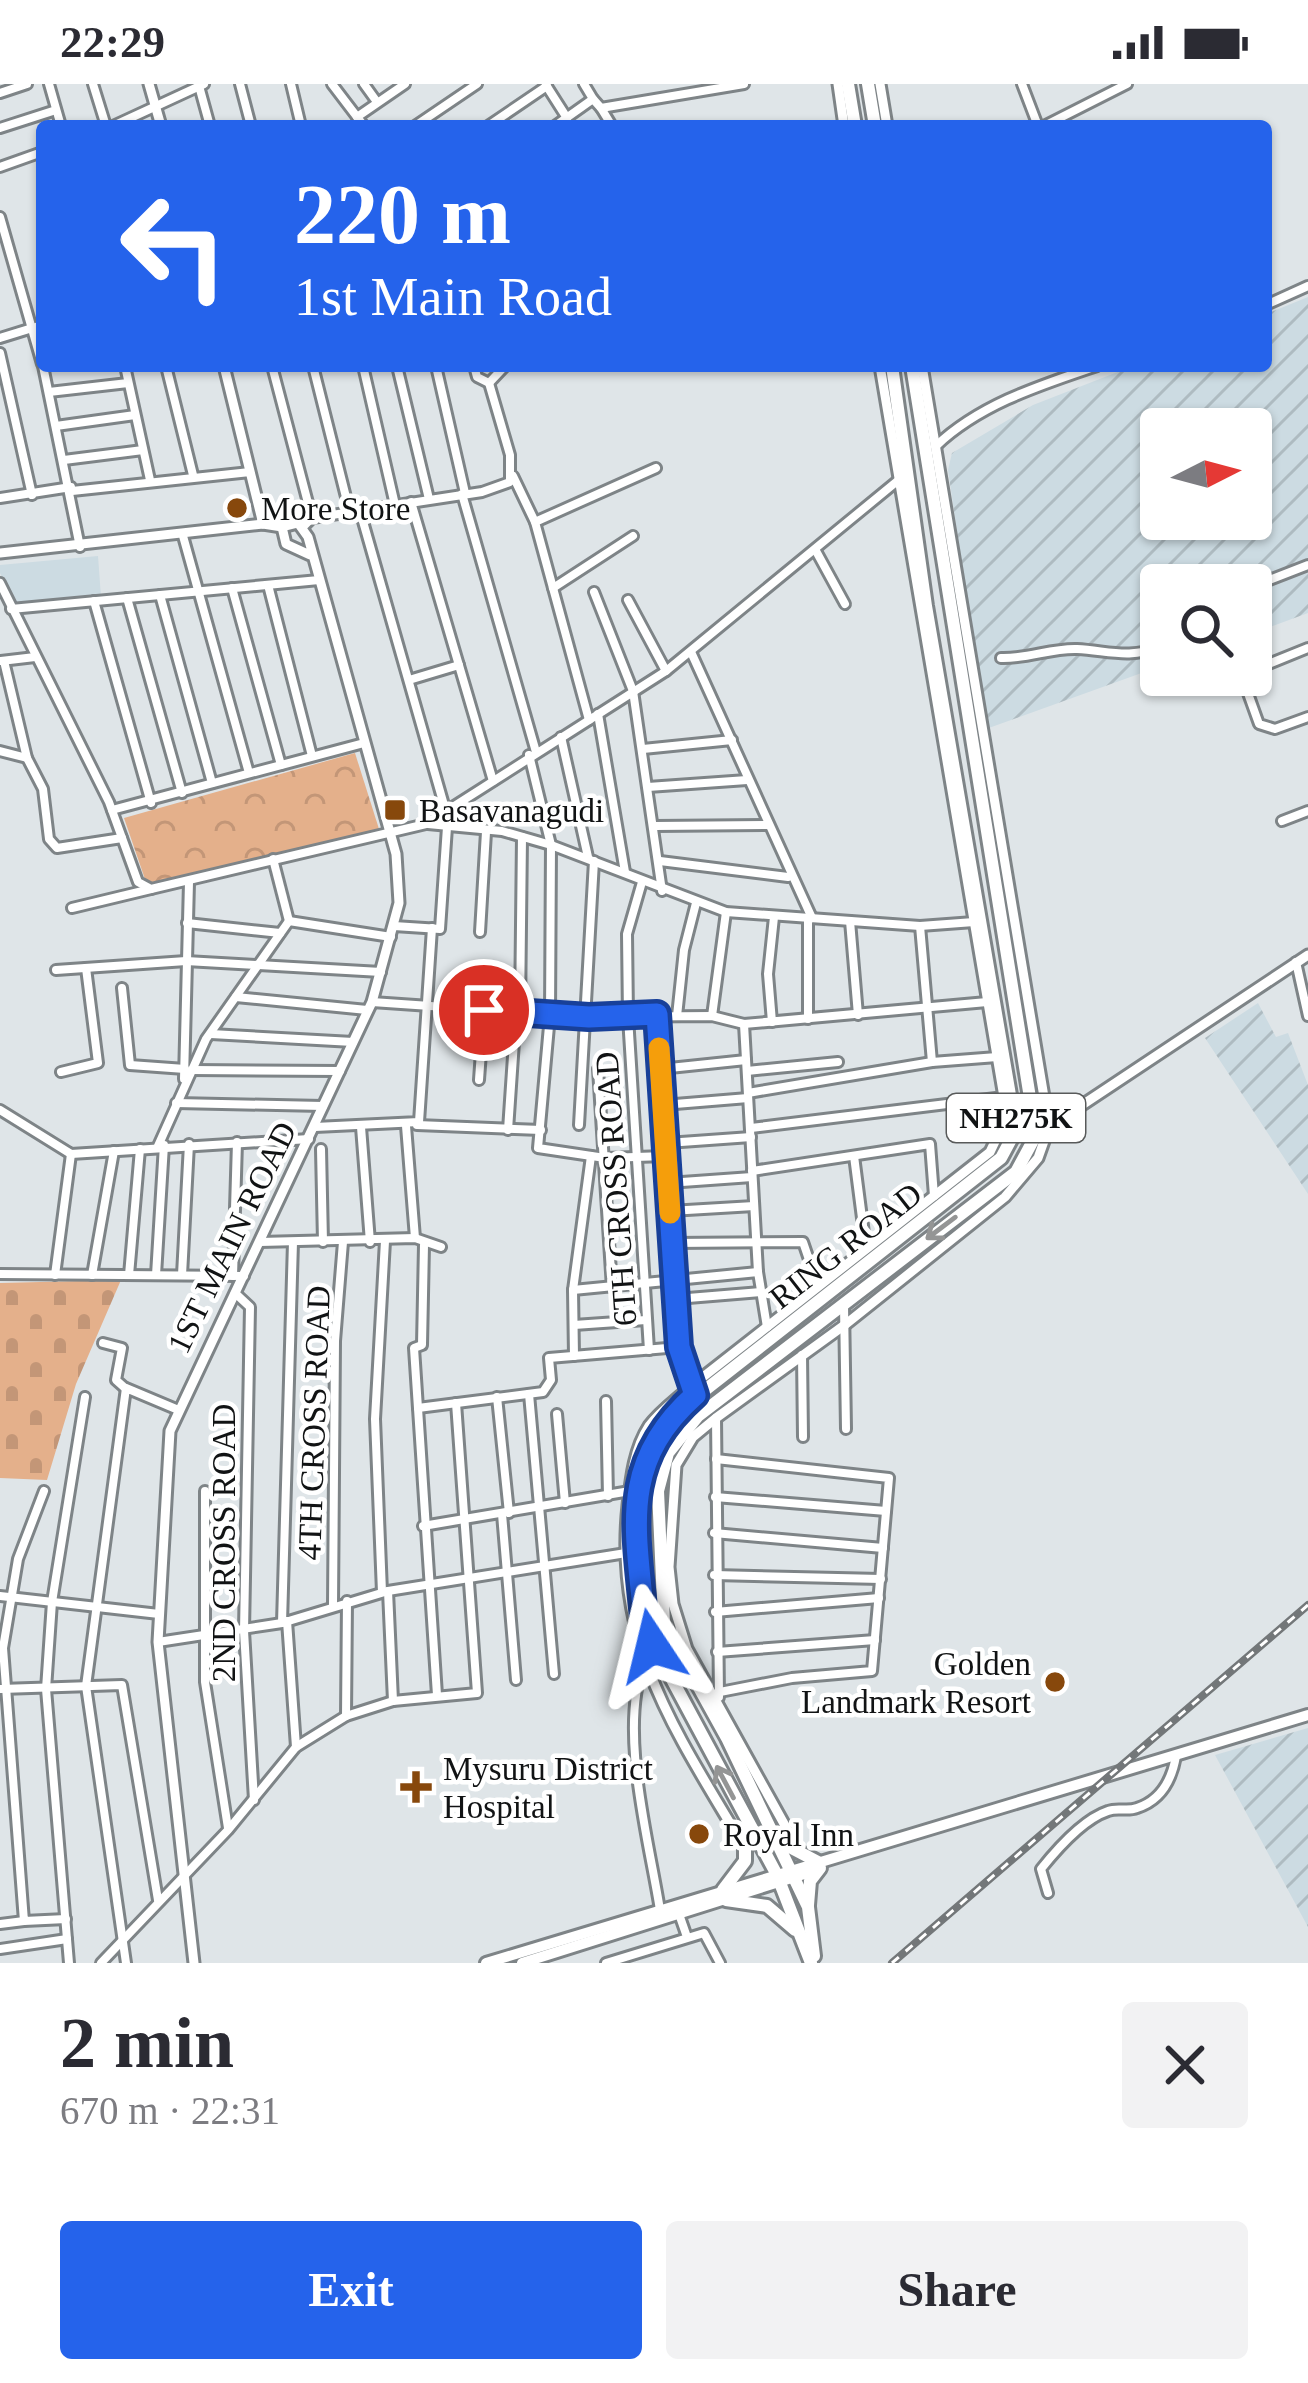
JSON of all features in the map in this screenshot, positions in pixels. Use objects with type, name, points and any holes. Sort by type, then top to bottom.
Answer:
[{"type":"highway","points":[[848,84],[854,120]]},
{"type":"highway","points":[[868,84],[874,120]]},
{"type":"highway","name":"NH275K","points":[[893,372],[1016,1130]]},
{"type":"highway","name":"NH275K","points":[[913,372],[930,451],[1036,1135]]},
{"type":"highway","name":"RING ROAD","points":[[813,1963],[808,1907],[744,1819],[645,1629],[638,1489],[650,1444],[692,1392],[1001,1158],[1016,1130]]},
{"type":"highway","name":"RING ROAD","points":[[813,1963],[800,1935],[777,1839],[664,1624],[658,1491],[668,1453],[742,1384],[1016,1172],[1036,1135]]},
{"type":"highway","points":[[732,1366],[742,1384]]},
{"type":"highway","points":[[744,1819],[746,1849],[739,1872],[724,1895],[767,1906],[800,1935]]},
{"type":"highway","points":[[777,1839],[803,1859],[823,1864],[809,1880],[808,1907]]},
{"type":"main road","points":[[486,1963],[785,1877],[1308,1715]]},
{"type":"main road","points":[[527,1962],[724,1895]]},
{"type":"street","points":[[0,93],[27,84]]},
{"type":"street","points":[[49,84],[59,120]]},
{"type":"street","points":[[93,84],[107,120]]},
{"type":"street","points":[[149,84],[159,120]]},
{"type":"street","points":[[240,84],[249,120]]},
{"type":"street","points":[[291,84],[300,120]]},
{"type":"street","points":[[332,84],[359,120]]},
{"type":"street","points":[[364,84],[377,103]]},
{"type":"street","points":[[424,120],[477,84]]},
{"type":"street","points":[[584,84],[609,120]]},
{"type":"street","points":[[602,108],[744,84]]},
{"type":"street","points":[[838,84],[843,120]]},
{"type":"street","points":[[880,84],[886,120]]},
{"type":"street","points":[[1022,84],[1038,120]]},
{"type":"street","points":[[1053,120],[1127,84]]},
{"type":"street","points":[[126,120],[202,85],[209,120]]},
{"type":"street","points":[[357,117],[401,85]]},
{"type":"street","points":[[496,120],[546,85],[567,118]]},
{"type":"street","points":[[564,120],[593,99]]},
{"type":"street","points":[[0,128],[56,110]]},
{"type":"street","points":[[0,167],[36,154]]},
{"type":"street","points":[[0,217],[36,320]]},
{"type":"street","points":[[1272,302],[1308,286]]},
{"type":"street","points":[[0,338],[36,327]]},
{"type":"street","points":[[0,353],[32,495]]},
{"type":"street","points":[[44,372],[80,547]]},
{"type":"street","points":[[125,372],[150,480]]},
{"type":"street","points":[[167,372],[193,475]]},
{"type":"street","points":[[225,372],[263,524]]},
{"type":"street","points":[[273,372],[308,522]]},
{"type":"street","points":[[315,372],[446,812]]},
{"type":"street","points":[[364,372],[395,506]]},
{"type":"street","points":[[398,372],[429,499]]},
{"type":"street","points":[[437,372],[464,494],[533,753],[551,844],[550,1015],[538,1148],[605,1158],[666,1156]]},
{"type":"street","points":[[476,372],[489,383],[512,472],[535,522],[589,721]]},
{"type":"street","points":[[489,383],[499,372]]},
{"type":"street","points":[[746,1849],[644,1663],[633,1630],[630,1490],[650,1425],[990,1152],[1000,1132],[1004,1097],[881,372]]},
{"type":"street","points":[[803,1859],[687,1649],[673,1604],[669,1568],[676,1465],[715,1412],[846,1324],[1005,1197],[1038,1158],[1049,1127],[930,451],[923,372]]},
{"type":"street","points":[[930,451],[953,429],[1026,390],[1079,372]]},
{"type":"street","points":[[49,392],[128,383]]},
{"type":"street","points":[[56,426],[136,415]]},
{"type":"street","points":[[64,460],[143,450]]},
{"type":"street","points":[[535,522],[656,468]]},
{"type":"street","points":[[72,908],[426,824],[666,671],[897,484],[908,468]]},
{"type":"street","points":[[0,498],[250,472]]},
{"type":"street","points":[[0,553],[263,524],[281,527],[500,488],[512,472]]},
{"type":"street","points":[[411,502],[494,781]]},
{"type":"street","name":"1ST MAIN ROAD","points":[[194,1963],[158,1642],[170,1431],[176,1409],[235,1293],[238,1276],[260,1242],[310,1139],[369,1006],[392,932],[400,878],[310,555],[308,522]]},
{"type":"street","points":[[281,527],[286,544],[310,555]]},
{"type":"street","points":[[183,536],[248,773]]},
{"type":"street","points":[[553,588],[633,536]]},
{"type":"street","points":[[816,551],[845,604]]},
{"type":"street","points":[[1272,579],[1308,565]]},
{"type":"street","points":[[11,609],[319,580]]},
{"type":"street","points":[[0,584],[112,811],[138,882],[151,889]]},
{"type":"street","points":[[268,585],[312,756]]},
{"type":"street","points":[[232,588],[280,765]]},
{"type":"street","points":[[594,592],[633,692],[662,891]]},
{"type":"street","points":[[160,595],[212,783]]},
{"type":"street","points":[[127,598],[182,794]]},
{"type":"street","points":[[628,600],[666,671]]},
{"type":"street","points":[[94,601],[151,803]]},
{"type":"street","points":[[1272,664],[1308,648]]},
{"type":"street","points":[[1001,658],[1028,659],[1077,649],[1118,658],[1140,652]]},
{"type":"street","points":[[691,652],[810,919],[808,1018]]},
{"type":"street","points":[[35,657],[2,661],[27,758],[43,789],[49,839],[57,848],[122,838]]},
{"type":"street","points":[[409,680],[459,665]]},
{"type":"street","points":[[1249,696],[1259,724],[1275,729],[1308,717]]},
{"type":"street","points":[[0,707],[12,707]]},
{"type":"street","points":[[598,714],[625,872]]},
{"type":"street","points":[[561,737],[591,860],[589,1017],[579,1125]]},
{"type":"street","points":[[643,749],[732,740]]},
{"type":"street","points":[[112,811],[364,742]]},
{"type":"street","points":[[0,751],[27,758]]},
{"type":"street","points":[[648,787],[747,780]]},
{"type":"street","points":[[1282,821],[1308,811]]},
{"type":"street","points":[[426,824],[551,844],[662,891],[726,912],[920,926],[974,922]]},
{"type":"street","points":[[655,826],[769,825]]},
{"type":"street","points":[[289,921],[392,932],[440,929],[447,826]]},
{"type":"street","points":[[480,932],[486,832]]},
{"type":"street","points":[[508,1131],[518,1012],[522,837]]},
{"type":"street","points":[[273,859],[289,921]]},
{"type":"street","points":[[660,861],[790,878]]},
{"type":"street","points":[[188,1069],[189,882]]},
{"type":"street","name":"6TH CROSS ROAD","points":[[642,882],[628,934],[628,1017],[650,1350]]},
{"type":"street","points":[[677,1016],[684,950],[696,903]]},
{"type":"street","points":[[712,1016],[726,912]]},
{"type":"street","points":[[772,1022],[768,974],[774,917]]},
{"type":"street","points":[[156,1275],[161,1145],[188,1069],[289,921]]},
{"type":"street","points":[[850,921],[858,1016]]},
{"type":"street","points":[[188,923],[280,933]]},
{"type":"street","points":[[920,926],[932,1062]]},
{"type":"street","points":[[432,928],[424,1006],[422,1109],[411,1125],[422,1345],[414,1348],[437,1695]]},
{"type":"street","points":[[1016,1130],[1036,1135],[1308,955]]},
{"type":"street","points":[[56,970],[186,961],[381,971]]},
{"type":"street","points":[[1296,962],[1308,1016]]},
{"type":"street","points":[[61,1072],[98,1063],[86,968]]},
{"type":"street","points":[[122,988],[130,1065],[340,1071]]},
{"type":"street","points":[[236,997],[589,1017],[712,1016],[744,1024],[987,1001]]},
{"type":"street","points":[[479,1080],[484,1010]]},
{"type":"street","points":[[657,1014],[679,1347],[692,1392]]},
{"type":"street","points":[[744,1024],[755,1239],[768,1332]]},
{"type":"street","points":[[210,1034],[353,1042]]},
{"type":"street","points":[[662,1105],[748,1096],[932,1062],[997,1058]]},
{"type":"street","points":[[660,1069],[838,1062]]},
{"type":"street","points":[[598,1069],[612,1288]]},
{"type":"street","points":[[667,1143],[1004,1097]]},
{"type":"street","points":[[176,1103],[325,1106]]},
{"type":"street","points":[[0,1110],[71,1154],[310,1139]]},
{"type":"street","points":[[315,1127],[542,1130]]},
{"type":"street","points":[[361,1127],[370,1242]]},
{"type":"street","points":[[0,1274],[238,1276],[237,1142]]},
{"type":"street","points":[[182,1275],[188,1144]]},
{"type":"street","points":[[668,1183],[930,1144],[934,1198]]},
{"type":"street","points":[[129,1275],[140,1149]]},
{"type":"street","points":[[321,1149],[323,1242]]},
{"type":"street","points":[[92,1275],[114,1151]]},
{"type":"street","points":[[55,1275],[71,1154]]},
{"type":"street","points":[[574,1356],[573,1290],[591,1156]]},
{"type":"street","points":[[854,1156],[866,1249]]},
{"type":"street","points":[[670,1211],[754,1206]]},
{"type":"street","points":[[672,1244],[755,1239],[803,1242],[818,1286]]},
{"type":"street","points":[[385,1240],[375,1419],[393,1701]]},
{"type":"street","points":[[260,1242],[385,1240],[441,1247]]},
{"type":"street","points":[[293,1242],[284,1622],[296,1747]]},
{"type":"street","name":"4TH CROSS ROAD","points":[[333,1606],[335,1341],[343,1242]]},
{"type":"street","points":[[573,1290],[758,1272]]},
{"type":"street","points":[[676,1299],[761,1292]]},
{"type":"street","name":"2ND CROSS ROAD","points":[[235,1293],[250,1307],[244,1631],[254,1800]]},
{"type":"street","points":[[844,1306],[846,1430]]},
{"type":"street","points":[[574,1325],[646,1320]]},
{"type":"street","points":[[103,1343],[122,1348],[116,1379],[176,1409]]},
{"type":"street","points":[[418,1408],[529,1394],[549,1387],[549,1358],[679,1347]]},
{"type":"street","points":[[802,1354],[803,1437]]},
{"type":"street","points":[[126,1388],[86,1686],[126,1963]]},
{"type":"street","points":[[529,1394],[554,1674]]},
{"type":"street","points":[[69,1963],[46,1689],[52,1602],[86,1397]]},
{"type":"street","points":[[497,1397],[516,1680]]},
{"type":"street","points":[[606,1401],[608,1496]]},
{"type":"street","points":[[100,1963],[229,1830],[296,1747],[346,1716],[393,1701],[477,1693],[456,1403]]},
{"type":"street","points":[[715,1412],[715,1612],[719,1710],[727,1738]]},
{"type":"street","points":[[557,1414],[565,1503]]},
{"type":"street","points":[[716,1459],[889,1478],[872,1671],[792,1678],[720,1693]]},
{"type":"street","points":[[205,1490],[205,1682],[229,1830]]},
{"type":"street","points":[[423,1526],[630,1490]]},
{"type":"street","points":[[24,1921],[2,1689],[4,1596],[44,1492]]},
{"type":"street","points":[[715,1496],[886,1511]]},
{"type":"street","points":[[714,1533],[883,1549]]},
{"type":"street","points":[[158,1642],[244,1631],[385,1592],[628,1553]]},
{"type":"street","points":[[714,1576],[880,1579]]},
{"type":"street","points":[[4,1596],[159,1614]]},
{"type":"street","points":[[715,1612],[879,1598]]},
{"type":"street","points":[[346,1716],[347,1601]]},
{"type":"street","points":[[717,1652],[875,1640]]},
{"type":"street","points":[[644,1663],[636,1690],[636,1736],[660,1914]]},
{"type":"street","points":[[2,1689],[122,1685],[158,1901]]},
{"type":"street","points":[[1048,1893],[1041,1869],[1053,1855],[1105,1812],[1138,1808],[1154,1799],[1173,1773],[1177,1754]]},
{"type":"street","points":[[679,1914],[688,1937]]},
{"type":"street","points":[[0,1924],[66,1919]]},
{"type":"street","points":[[606,1963],[707,1934],[720,1963]]},
{"type":"street","points":[[0,1949],[67,1939]]},
{"type":"shaded area","points":[[1308,297],[1308,613],[1272,626],[1272,564],[1140,564],[1140,674],[986,729],[948,470],[952,453],[1033,405],[1118,372],[1272,372],[1272,312]]},
{"type":"shaded area","points":[[98,556],[101,597],[14,605],[0,573],[0,565]]},
{"type":"shaded area","points":[[1258,1003],[1276,1037],[1288,1033],[1308,1085],[1308,1194],[1205,1038]]},
{"type":"shaded area","points":[[1308,1728],[1308,1927],[1215,1755]]},
{"type":"green space","points":[[355,753],[379,829],[147,885],[124,818]]},
{"type":"green space","points":[[121,1280],[76,1384],[47,1480],[0,1478],[0,1283]]},
{"type":"railway","points":[[892,1963],[1308,1605]]},
{"type":"slow traffic","points":[[659,1048],[670,1213]]},
{"type":"place","name":"More Store","points":[[237,508]]},
{"type":"place","name":"Basavanagudi","points":[[395,810]]},
{"type":"place","name":"Golden Landmark Resort","points":[[1055,1682]]},
{"type":"place","name":"Mysuru District Hospital","points":[[416,1787]]},
{"type":"place","name":"Royal Inn","points":[[699,1834]]},
{"type":"route","points":[[484,1010],[589,1017],[657,1014],[679,1347],[695,1395],[668,1419],[650,1444],[638,1489],[638,1551],[645,1629],[652,1646]]}]
